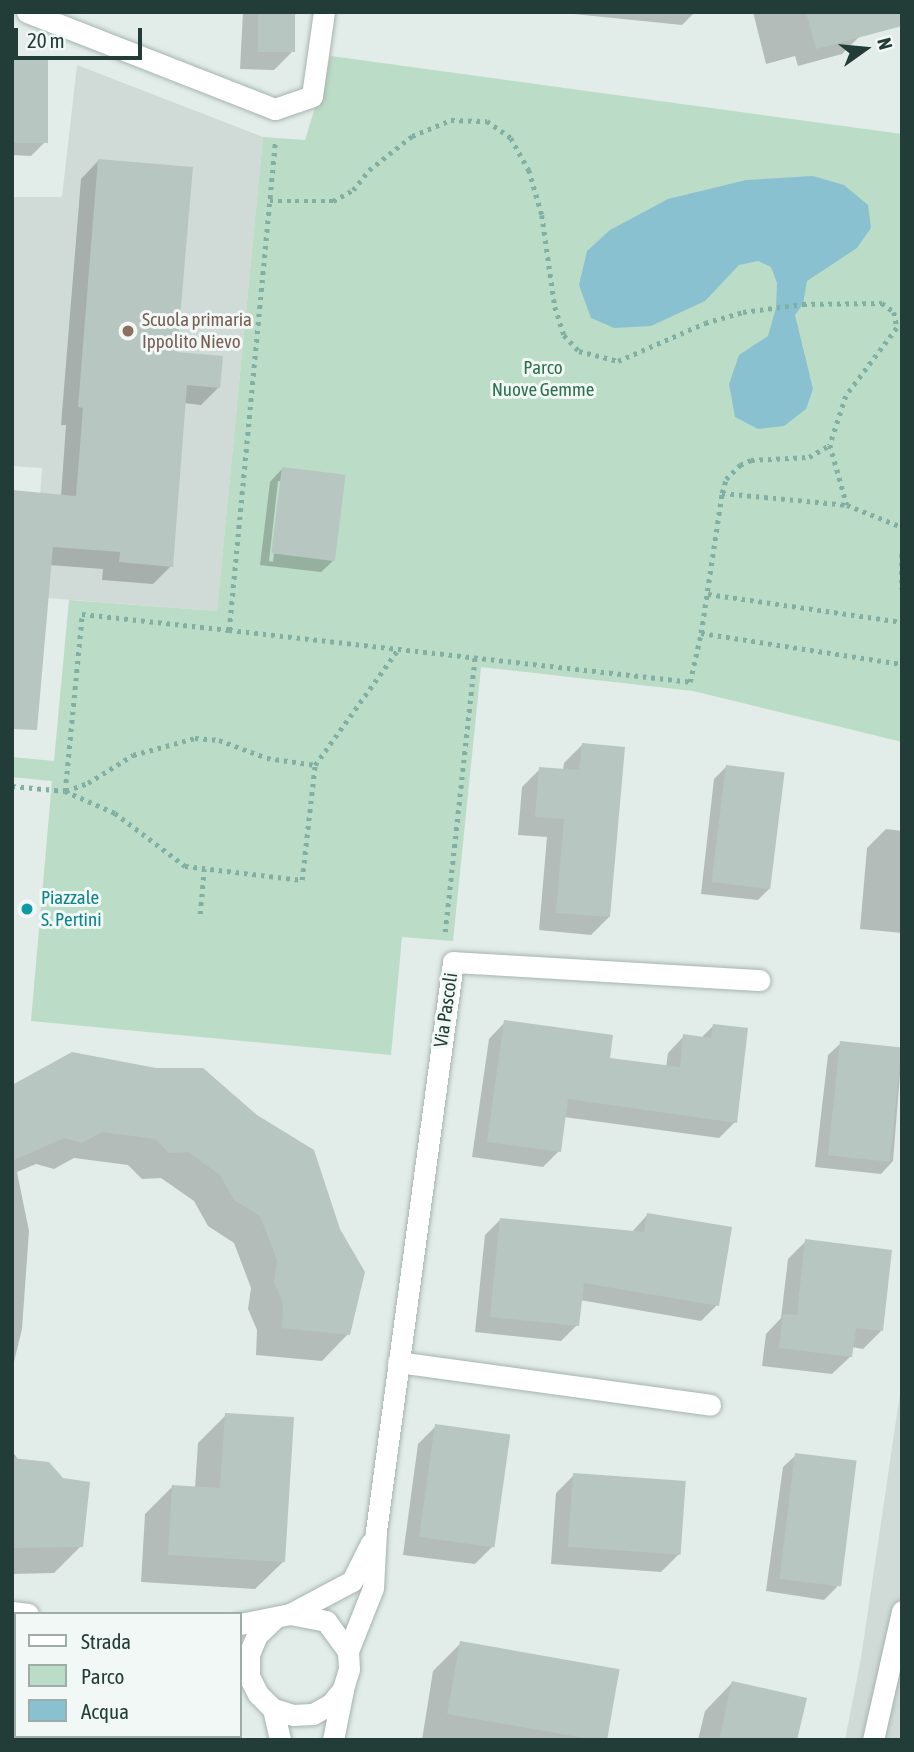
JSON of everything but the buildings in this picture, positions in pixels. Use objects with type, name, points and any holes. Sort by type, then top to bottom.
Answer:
[{"type":"street","points":[[27,12],[275,109],[312,96],[324,12]]},
{"type":"street","name":"Via Pascoli","points":[[348,1651],[373,1588],[376,1531],[453,962],[760,980]]},
{"type":"street","points":[[398,1362],[710,1405]]},
{"type":"street","name":"Via Pascoli","points":[[242,1624],[281,1617],[352,1581],[364,1566],[376,1531]]},
{"type":"street","points":[[873,1740],[902,1611]]},
{"type":"street","points":[[333,1740],[349,1670],[348,1651],[326,1621],[281,1617],[257,1635],[244,1669],[258,1694],[273,1709],[293,1715],[313,1714],[331,1704],[343,1689]]},
{"type":"street","points":[[273,1709],[280,1740]]},
{"type":"path","points":[[229,630],[270,201],[275,109]]},
{"type":"path","points":[[270,201],[333,201],[353,190],[369,170],[412,136],[451,120],[487,121],[511,138],[529,170],[542,215],[555,307],[564,335],[579,351],[618,361],[705,323],[803,304],[882,303],[894,313],[897,328],[846,396],[830,445],[847,505]]},
{"type":"path","points":[[65,791],[82,614],[690,682],[702,633],[726,479],[751,460],[789,461],[809,457],[830,445]]},
{"type":"path","points":[[722,493],[847,505],[902,527]]},
{"type":"path","points":[[902,554],[902,589]]},
{"type":"path","points":[[708,594],[902,622]]},
{"type":"path","points":[[702,633],[902,664]]},
{"type":"path","points":[[12,786],[65,791],[115,813],[185,866],[302,880],[315,765],[399,648]]},
{"type":"path","points":[[444,940],[475,656]]},
{"type":"path","points":[[65,791],[88,783],[133,755],[195,738],[219,740],[267,758],[315,765]]},
{"type":"path","points":[[200,915],[204,869]]},
{"type":"shaded area","name":"Scuola primaria Ippolito Nievo","points":[[77,65],[263,137],[217,611],[33,597],[42,468],[12,466],[12,197],[62,197]]},
{"type":"shaded area","points":[[902,1380],[902,1740],[845,1740],[861,1658]]},
{"type":"green space","name":"Parco Nuove Gemme","points":[[331,56],[902,134],[902,742],[693,691],[481,667],[453,941],[402,937],[391,1055],[31,1021],[52,781],[12,777],[12,757],[54,761],[69,600],[217,611],[263,137],[305,140]]},
{"type":"water","points":[[813,176],[844,185],[868,205],[871,228],[857,248],[807,281],[803,304],[795,315],[813,389],[806,409],[784,426],[758,429],[735,417],[729,384],[739,355],[768,336],[776,308],[777,283],[771,267],[758,261],[739,265],[705,301],[651,326],[614,328],[591,318],[579,285],[587,251],[610,230],[668,199],[746,180]]},
{"type":"place","name":"Scuola primaria Ippolito Nievo","points":[[128,331]]},
{"type":"place","name":"Piazzale S. Pertini","points":[[27,909]]}]
